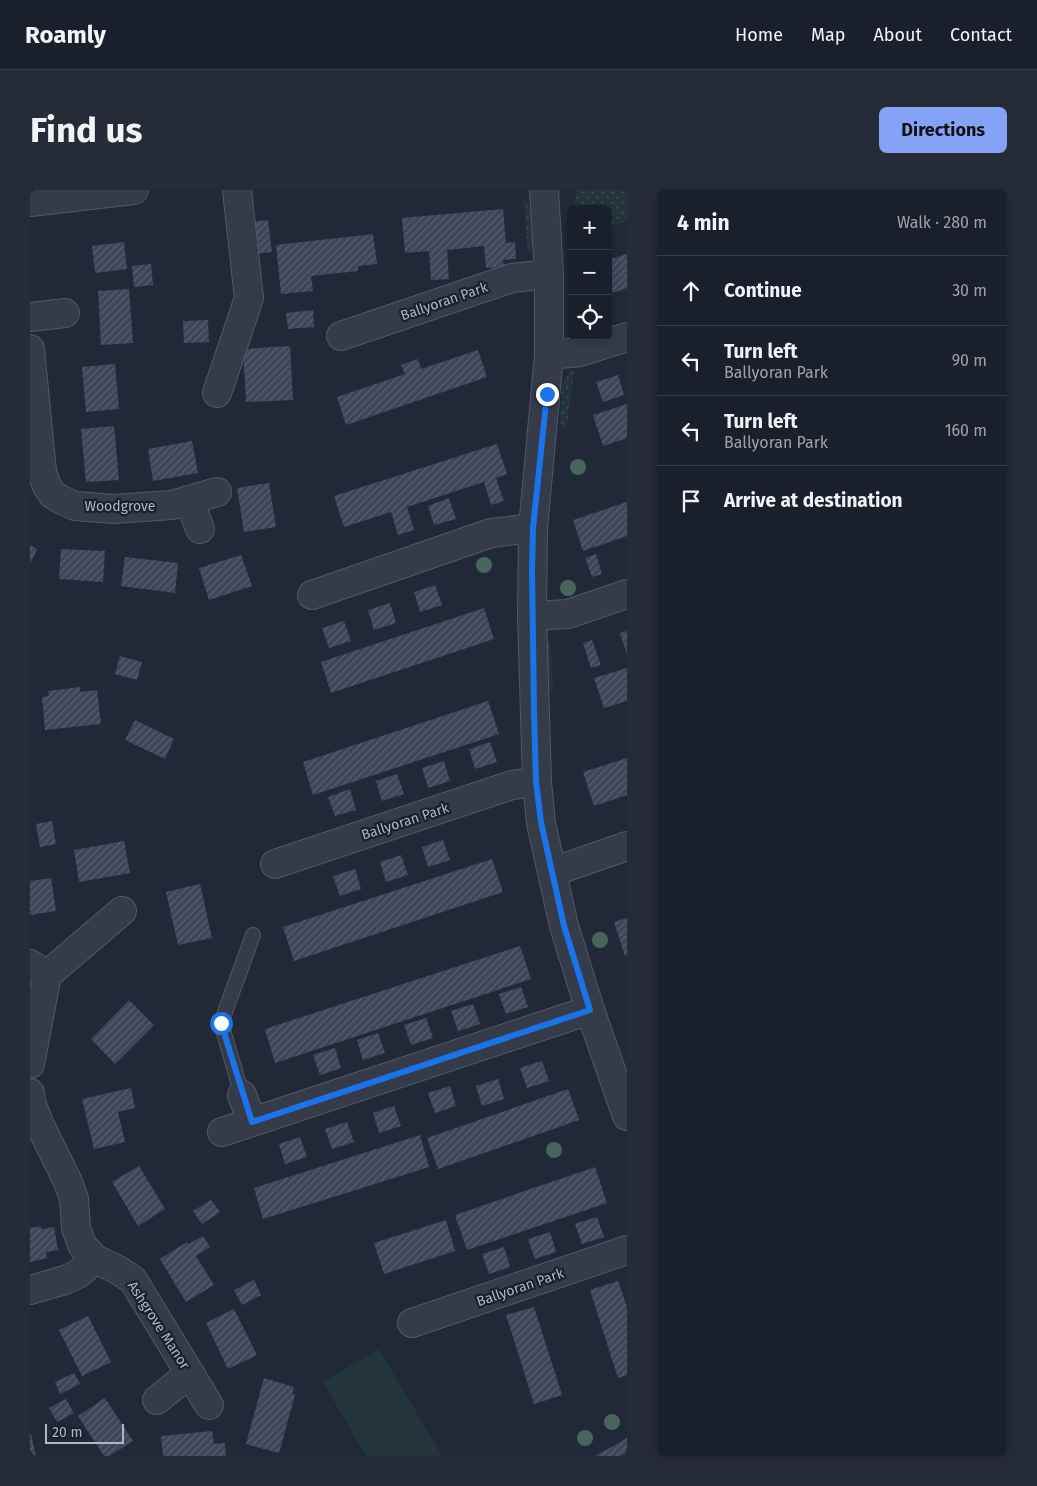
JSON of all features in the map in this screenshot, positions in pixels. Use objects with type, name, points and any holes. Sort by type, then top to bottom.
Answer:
[{"type":"street","points":[[30,202],[134,190]]},
{"type":"street","points":[[217,393],[249,298],[238,190]]},
{"type":"street","points":[[544,190],[549,274],[550,355],[533,528],[532,616],[536,782],[541,822],[564,926],[590,1010],[626,1109]]},
{"type":"street","name":"Ballyoran Park","points":[[341,336],[512,278],[549,274]]},
{"type":"street","points":[[30,317],[66,313]]},
{"type":"street","points":[[550,355],[580,352],[627,337]]},
{"type":"street","name":"Woodgrove","points":[[30,349],[42,471],[46,484],[52,494],[75,506],[114,509],[172,505],[217,492]]},
{"type":"street","points":[[190,500],[200,529]]},
{"type":"street","points":[[312,595],[491,533],[533,528]]},
{"type":"street","points":[[532,616],[568,614],[627,594]]},
{"type":"street","name":"Ballyoran Park","points":[[274,864],[512,785],[536,782]]},
{"type":"street","points":[[552,872],[627,846]]},
{"type":"street","points":[[30,1064],[39,969],[122,910]]},
{"type":"street","points":[[222,1132],[590,1010]]},
{"type":"street","name":"Ashgrove Manor","points":[[30,1093],[39,1122],[68,1182],[74,1199],[76,1228],[82,1245],[96,1259],[118,1270],[132,1280],[209,1405]]},
{"type":"street","points":[[242,1095],[252,1122]]},
{"type":"street","name":"Ballyoran Park","points":[[412,1323],[627,1250]]},
{"type":"street","points":[[30,1290],[65,1280],[78,1274],[96,1259]]},
{"type":"street","points":[[157,1400],[190,1373]]},
{"type":"lane","points":[[242,1095],[221,1023],[252,935]]},
{"type":"shaded area","points":[[577,190],[627,190],[627,221],[612,226],[612,205],[574,205]]},
{"type":"shaded area","points":[[523,196],[530,209],[535,234],[532,249],[528,255]]},
{"type":"shaded area","points":[[570,371],[574,372],[566,430],[560,424],[562,385]]},
{"type":"shaded area","points":[[550,639],[553,692],[546,688],[545,656]]},
{"type":"shaded area","points":[[379,1349],[442,1456],[366,1456],[323,1382]]},
{"type":"building","points":[[503,209],[506,243],[515,242],[516,259],[503,260],[504,267],[486,268],[484,246],[447,250],[449,279],[431,280],[429,251],[405,253],[402,218]]},
{"type":"building","points":[[268,220],[272,252],[255,254],[251,222]]},
{"type":"building","points":[[373,234],[377,264],[358,266],[358,271],[311,276],[313,291],[281,294],[276,245]]},
{"type":"building","points":[[124,242],[127,269],[95,273],[92,246]]},
{"type":"building","points":[[627,254],[627,288],[613,293],[612,290],[612,259]]},
{"type":"building","points":[[151,264],[153,285],[134,287],[132,266]]},
{"type":"building","points":[[129,289],[133,343],[101,345],[98,291]]},
{"type":"building","points":[[313,310],[314,327],[288,329],[286,313]]},
{"type":"building","points":[[208,320],[209,342],[184,343],[183,321]]},
{"type":"building","points":[[290,346],[293,400],[246,402],[243,349]]},
{"type":"building","points":[[478,350],[487,377],[346,425],[337,397],[405,374],[401,365],[418,359],[421,369]]},
{"type":"building","points":[[115,364],[119,409],[86,412],[82,367]]},
{"type":"building","points":[[618,375],[624,395],[603,402],[596,382]]},
{"type":"building","points":[[627,404],[627,438],[603,446],[593,415]]},
{"type":"building","points":[[114,426],[119,480],[86,482],[81,429]]},
{"type":"building","points":[[192,441],[198,473],[153,481],[148,449]]},
{"type":"building","points":[[497,444],[507,474],[496,478],[504,501],[491,505],[484,482],[407,507],[414,530],[398,535],[391,512],[344,527],[334,496]]},
{"type":"building","points":[[269,483],[276,527],[244,532],[237,488]]},
{"type":"building","points":[[449,498],[456,519],[434,525],[428,506]]},
{"type":"building","points":[[627,502],[627,536],[583,551],[573,520]]},
{"type":"building","points":[[30,545],[37,549],[30,564]]},
{"type":"building","points":[[61,549],[105,551],[103,582],[59,579]]},
{"type":"building","points":[[596,554],[602,574],[592,577],[585,558]]},
{"type":"building","points":[[241,555],[252,586],[209,600],[199,568]]},
{"type":"building","points":[[125,557],[178,563],[175,593],[121,586]]},
{"type":"building","points":[[435,585],[442,605],[420,612],[414,592]]},
{"type":"building","points":[[390,603],[396,623],[374,630],[368,610]]},
{"type":"building","points":[[484,608],[494,639],[331,693],[321,662]]},
{"type":"building","points":[[344,621],[351,641],[329,648],[322,628]]},
{"type":"building","points":[[627,631],[627,654],[620,633]]},
{"type":"building","points":[[592,640],[601,665],[591,668],[583,643]]},
{"type":"building","points":[[120,656],[142,662],[137,680],[115,674]]},
{"type":"building","points":[[627,668],[627,701],[604,708],[594,678]]},
{"type":"building","points":[[80,687],[80,692],[97,690],[101,724],[45,730],[42,697],[49,696],[48,691]]},
{"type":"building","points":[[488,701],[499,734],[313,795],[303,762]]},
{"type":"building","points":[[135,720],[174,739],[165,759],[125,740]]},
{"type":"building","points":[[490,742],[497,762],[475,769],[469,749]]},
{"type":"building","points":[[627,758],[627,795],[594,806],[583,772]]},
{"type":"building","points":[[444,761],[450,781],[428,788],[422,768]]},
{"type":"building","points":[[397,774],[404,794],[382,801],[376,781]]},
{"type":"building","points":[[350,789],[356,810],[335,816],[328,797]]},
{"type":"building","points":[[52,821],[56,844],[40,847],[36,824]]},
{"type":"building","points":[[443,840],[450,860],[428,867],[422,847]]},
{"type":"building","points":[[124,841],[130,873],[79,882],[74,850]]},
{"type":"building","points":[[401,855],[408,875],[386,882],[380,862]]},
{"type":"building","points":[[492,859],[503,892],[294,961],[283,927]]},
{"type":"building","points":[[355,869],[361,889],[340,896],[333,876]]},
{"type":"building","points":[[51,878],[56,911],[30,915],[30,881]]},
{"type":"building","points":[[200,884],[212,938],[178,945],[166,892]]},
{"type":"building","points":[[627,918],[627,955],[625,956],[614,922]]},
{"type":"building","points":[[520,946],[531,979],[275,1063],[265,1029]]},
{"type":"building","points":[[521,987],[528,1007],[506,1014],[499,994]]},
{"type":"building","points":[[129,1000],[154,1025],[115,1064],[91,1039]]},
{"type":"building","points":[[473,1004],[480,1024],[458,1031],[451,1011]]},
{"type":"building","points":[[426,1018],[433,1038],[411,1045],[404,1025]]},
{"type":"building","points":[[378,1033],[385,1053],[363,1060],[357,1040]]},
{"type":"building","points":[[335,1048],[341,1068],[320,1075],[313,1055]]},
{"type":"building","points":[[542,1061],[549,1081],[527,1088],[520,1068]]},
{"type":"building","points":[[498,1079],[504,1099],[482,1106],[476,1086]]},
{"type":"building","points":[[450,1086],[456,1106],[435,1113],[428,1093]]},
{"type":"building","points":[[131,1088],[135,1108],[118,1112],[125,1142],[94,1149],[82,1099]]},
{"type":"building","points":[[568,1089],[579,1120],[438,1169],[427,1138]]},
{"type":"building","points":[[394,1106],[401,1126],[379,1133],[373,1113]]},
{"type":"building","points":[[347,1122],[354,1142],[332,1149],[325,1129]]},
{"type":"building","points":[[420,1135],[429,1167],[263,1219],[254,1188]]},
{"type":"building","points":[[300,1137],[307,1157],[285,1164],[279,1144]]},
{"type":"building","points":[[139,1166],[165,1209],[138,1226],[112,1182]]},
{"type":"building","points":[[595,1167],[607,1203],[467,1250],[455,1215]]},
{"type":"building","points":[[211,1200],[220,1212],[202,1224],[193,1211]]},
{"type":"building","points":[[597,1217],[604,1237],[582,1244],[575,1224]]},
{"type":"building","points":[[446,1220],[455,1251],[384,1274],[374,1243]]},
{"type":"building","points":[[41,1226],[41,1229],[54,1227],[58,1250],[46,1252],[47,1258],[30,1262],[30,1228]]},
{"type":"building","points":[[550,1232],[556,1252],[535,1259],[528,1239]]},
{"type":"building","points":[[203,1236],[210,1247],[196,1256],[214,1285],[186,1302],[160,1259],[187,1242],[189,1244]]},
{"type":"building","points":[[504,1247],[510,1267],[489,1274],[482,1254]]},
{"type":"building","points":[[254,1280],[261,1295],[242,1305],[234,1290]]},
{"type":"building","points":[[618,1281],[627,1307],[627,1375],[618,1378],[590,1290]]},
{"type":"building","points":[[534,1307],[562,1395],[534,1404],[506,1315]]},
{"type":"building","points":[[234,1309],[257,1355],[228,1369],[206,1323]]},
{"type":"building","points":[[88,1316],[111,1362],[82,1376],[59,1330]]},
{"type":"building","points":[[74,1373],[80,1384],[60,1394],[55,1382]]},
{"type":"building","points":[[264,1378],[294,1387],[292,1394],[295,1395],[279,1453],[246,1444]]},
{"type":"building","points":[[105,1398],[133,1441],[109,1456],[104,1456],[78,1416]]},
{"type":"building","points":[[66,1399],[74,1413],[57,1422],[49,1408]]},
{"type":"building","points":[[212,1431],[214,1444],[225,1443],[226,1456],[163,1456],[161,1436]]},
{"type":"building","points":[[31,1434],[36,1456],[30,1456]]},
{"type":"building","points":[[627,1438],[627,1456],[595,1456],[619,1443]]},
{"type":"route","points":[[221,1023],[252,1122],[590,1010],[564,926],[541,822],[536,782],[533,528],[547,394]]}]
